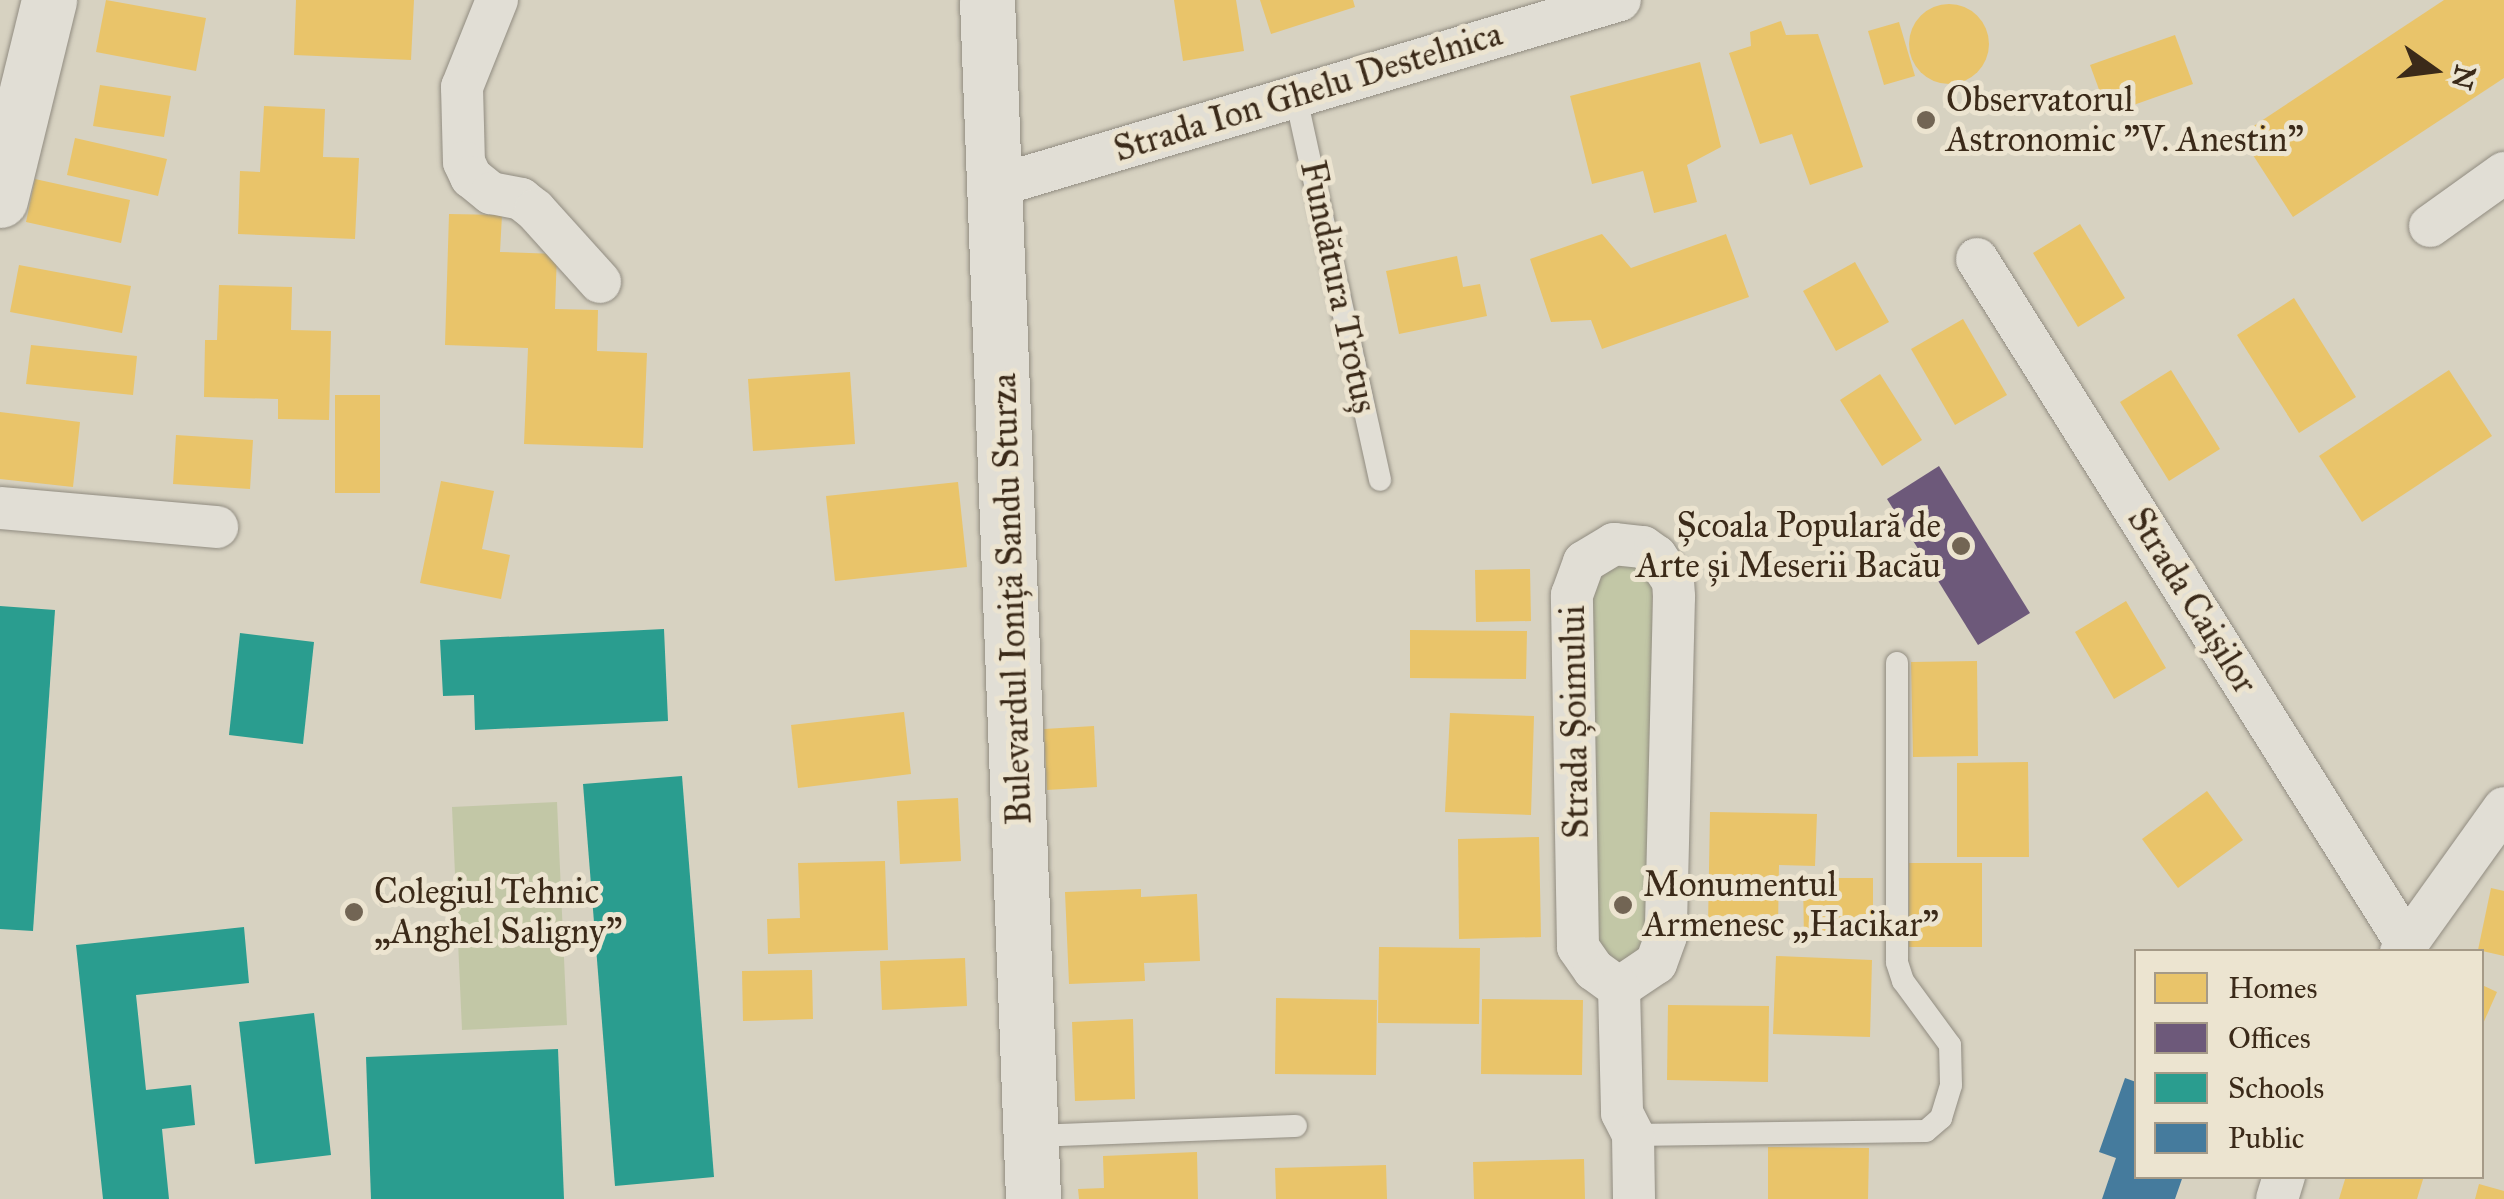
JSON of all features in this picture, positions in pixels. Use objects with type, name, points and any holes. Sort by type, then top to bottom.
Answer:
[{"type":"street","points":[[0,200],[49,0]]},
{"type":"street","points":[[496,0],[462,87],[464,162],[472,177],[492,193],[521,199],[536,210],[600,282]]},
{"type":"street","name":"Bulevardul Ioniță Sandu Sturza","points":[[987,0],[1033,1199]]},
{"type":"street","name":"Strada Ion Ghelu Destelnica","points":[[996,186],[1295,93],[1620,0]]},
{"type":"street","points":[[2430,226],[2504,172]]},
{"type":"street","name":"Strada Caișilor","points":[[1978,260],[2403,947]]},
{"type":"street","points":[[0,508],[217,528]]},
{"type":"street","name":"Strada Șoimului","points":[[1629,544],[1656,556],[1673,581],[1672,716],[1666,936],[1656,963],[1619,988],[1594,970],[1578,947],[1572,595],[1584,562],[1597,550],[1629,544]]},
{"type":"street","points":[[2403,947],[2504,808]]},
{"type":"street","points":[[1619,988],[1622,1112],[1633,1136],[1634,1199]]},
{"type":"lane","name":"Fundătura Trotuș","points":[[1295,93],[1380,480]]},
{"type":"lane","points":[[1633,1136],[1926,1131],[1942,1118],[1951,1085],[1950,1045],[1902,980],[1897,962],[1898,663]]},
{"type":"lane","points":[[1032,1136],[1296,1126]]},
{"type":"green space","points":[[1631,554],[1652,585],[1652,935],[1644,954],[1616,963],[1598,953],[1590,585]]},
{"type":"green space","points":[[557,802],[567,1025],[462,1030],[452,807]]},
{"type":"building: Homes","points":[[106,0],[206,18],[196,71],[96,52]]},
{"type":"building: Homes","points":[[296,0],[414,0],[411,60],[294,55]]},
{"type":"building: Homes","points":[[1174,0],[1236,0],[1244,51],[1183,61]]},
{"type":"building: Homes","points":[[1260,0],[1353,0],[1355,7],[1271,34]]},
{"type":"building: Homes","points":[[2444,0],[2504,0],[2504,78],[2293,217],[2240,135]]},
{"type":"building: Homes","points":[[1949,4],[1964,7],[1977,16],[1986,29],[1986,59],[1977,72],[1964,81],[1949,84],[1934,81],[1921,72],[1912,59],[1909,44],[1912,29],[1921,16],[1934,7]]},
{"type":"building: Homes","points":[[1781,21],[1786,35],[1818,34],[1863,167],[1810,185],[1792,134],[1760,144],[1729,53],[1751,46],[1750,32]]},
{"type":"building: Homes","points":[[1899,22],[1915,76],[1884,85],[1868,31]]},
{"type":"building: Homes","points":[[2175,35],[2193,84],[2108,114],[2090,65]]},
{"type":"building: Homes","points":[[1700,62],[1721,147],[1687,165],[1697,202],[1654,213],[1643,171],[1592,184],[1570,96]]},
{"type":"building: Homes","points":[[100,85],[171,96],[164,137],[93,126]]},
{"type":"building: Homes","points":[[264,106],[325,109],[323,157],[359,158],[355,239],[238,234],[240,171],[260,172]]},
{"type":"building: Homes","points":[[75,138],[167,159],[158,196],[67,175]]},
{"type":"building: Homes","points":[[35,179],[130,200],[121,243],[26,222]]},
{"type":"building: Homes","points":[[449,214],[502,215],[500,252],[557,254],[555,309],[598,310],[597,351],[647,353],[643,448],[524,444],[528,348],[445,345]]},
{"type":"building: Homes","points":[[2080,224],[2125,298],[2078,327],[2033,253]]},
{"type":"building: Homes","points":[[1602,234],[1631,268],[1726,234],[1749,297],[1602,349],[1591,320],[1551,322],[1530,259]]},
{"type":"building: Homes","points":[[1457,256],[1463,287],[1480,284],[1487,316],[1399,334],[1386,271]]},
{"type":"building: Homes","points":[[1855,262],[1889,322],[1836,351],[1803,291]]},
{"type":"building: Homes","points":[[19,265],[131,286],[122,333],[10,312]]},
{"type":"building: Homes","points":[[219,285],[292,287],[291,330],[331,331],[329,420],[278,419],[278,399],[204,397],[205,340],[217,340]]},
{"type":"building: Homes","points":[[2294,298],[2356,397],[2299,433],[2237,335]]},
{"type":"building: Homes","points":[[1963,319],[2007,395],[1955,425],[1911,349]]},
{"type":"building: Homes","points":[[31,345],[137,356],[133,395],[26,384]]},
{"type":"building: Homes","points":[[2171,370],[2220,449],[2169,481],[2120,402]]},
{"type":"building: Homes","points":[[2449,370],[2492,436],[2362,522],[2319,456]]},
{"type":"building: Homes","points":[[850,372],[855,444],[753,451],[748,379]]},
{"type":"building: Homes","points":[[1880,374],[1922,440],[1882,466],[1840,400]]},
{"type":"building: Homes","points":[[335,395],[380,395],[380,493],[335,493]]},
{"type":"building: Homes","points":[[0,412],[80,422],[73,487],[0,479]]},
{"type":"building: Homes","points":[[176,435],[253,440],[250,489],[173,484]]},
{"type":"building: Homes","points":[[441,481],[494,491],[482,549],[510,555],[501,599],[420,583]]},
{"type":"building: Homes","points":[[958,482],[967,567],[835,581],[826,496]]},
{"type":"building: Homes","points":[[1530,569],[1531,621],[1476,622],[1475,570]]},
{"type":"building: Homes","points":[[2126,601],[2166,668],[2114,699],[2075,632]]},
{"type":"building: Homes","points":[[1410,630],[1527,631],[1526,679],[1410,678]]},
{"type":"building: Homes","points":[[1977,661],[1978,756],[1913,757],[1911,662]]},
{"type":"building: Homes","points":[[904,712],[911,774],[798,788],[791,725]]},
{"type":"building: Homes","points":[[1450,713],[1534,716],[1531,815],[1445,812]]},
{"type":"building: Homes","points":[[1094,726],[1097,787],[1047,790],[1044,729]]},
{"type":"building: Homes","points":[[2028,762],[2029,857],[1957,857],[1957,763]]},
{"type":"building: Homes","points":[[2207,791],[2243,840],[2178,888],[2142,839]]},
{"type":"building: Homes","points":[[958,798],[961,861],[900,864],[897,801]]},
{"type":"building: Homes","points":[[1710,812],[1817,814],[1815,866],[1779,865],[1778,926],[1708,925]]},
{"type":"building: Homes","points":[[1539,837],[1541,937],[1459,939],[1458,839]]},
{"type":"building: Homes","points":[[885,861],[888,950],[768,954],[767,919],[800,918],[798,863]]},
{"type":"building: Homes","points":[[1909,863],[1982,863],[1982,947],[1909,947]]},
{"type":"building: Homes","points":[[1803,878],[1873,878],[1873,939],[1804,940]]},
{"type":"building: Homes","points":[[2491,888],[2504,891],[2504,956],[2478,949]]},
{"type":"building: Homes","points":[[1141,889],[1141,897],[1197,894],[1200,961],[1144,963],[1145,981],[1069,984],[1065,892]]},
{"type":"building: Homes","points":[[1379,947],[1480,948],[1479,1024],[1378,1023]]},
{"type":"building: Homes","points":[[1776,956],[1872,960],[1870,1037],[1773,1034]]},
{"type":"building: Homes","points":[[965,958],[967,1006],[882,1010],[880,961]]},
{"type":"building: Homes","points":[[812,970],[813,1019],[743,1021],[742,971]]},
{"type":"building: Homes","points":[[2484,986],[2497,992],[2484,1021]]},
{"type":"building: Homes","points":[[1276,998],[1377,1000],[1376,1075],[1275,1074]]},
{"type":"building: Homes","points":[[1482,999],[1583,1000],[1582,1075],[1481,1074]]},
{"type":"building: Homes","points":[[1668,1005],[1769,1006],[1768,1082],[1667,1080]]},
{"type":"building: Homes","points":[[1133,1019],[1135,1099],[1075,1101],[1072,1022]]},
{"type":"building: Homes","points":[[1768,1147],[1869,1148],[1868,1199],[1768,1199]]},
{"type":"building: Homes","points":[[1197,1152],[1198,1199],[1079,1199],[1078,1189],[1104,1188],[1103,1156]]},
{"type":"building: Homes","points":[[1584,1159],[1585,1199],[1474,1199],[1473,1162]]},
{"type":"building: Homes","points":[[1386,1165],[1387,1199],[1276,1199],[1275,1168]]},
{"type":"building: Homes","points":[[2345,1179],[2423,1179],[2417,1199],[2339,1199]]},
{"type":"building: Homes","points":[[2479,1184],[2504,1191],[2504,1199],[2475,1199]]},
{"type":"building: Offices","points":[[1939,466],[2030,613],[1978,645],[1887,499]]},
{"type":"building: Schools","points":[[0,606],[55,610],[33,931],[0,929]]},
{"type":"building: Schools","points":[[664,629],[668,721],[475,730],[474,695],[443,696],[440,640]]},
{"type":"building: Schools","points":[[240,633],[314,642],[303,744],[229,735]]},
{"type":"building: Schools","points":[[682,776],[714,1177],[615,1186],[583,784]]},
{"type":"building: Schools","points":[[244,927],[249,983],[136,995],[146,1090],[191,1085],[195,1125],[162,1129],[169,1199],[103,1199],[76,945]]},
{"type":"building: Schools","points":[[314,1013],[331,1155],[255,1164],[239,1022]]},
{"type":"building: Schools","points":[[558,1049],[564,1199],[371,1199],[366,1057]]},
{"type":"building: Public","points":[[2125,1078],[2134,1081],[2134,1179],[2182,1179],[2175,1199],[2102,1199],[2116,1158],[2099,1152]]},
{"type":"place","name":"Observatorul Astronomic \"V. Anestin\"","points":[[1926,120]]},
{"type":"place","name":"Școala Populară de Arte și Meserii Bacău","points":[[1961,546]]},
{"type":"place","name":"Monumentul Armenesc „Hacikar”","points":[[1623,905]]},
{"type":"place","name":"Colegiul Tehnic „Anghel Saligny”","points":[[354,912]]}]
